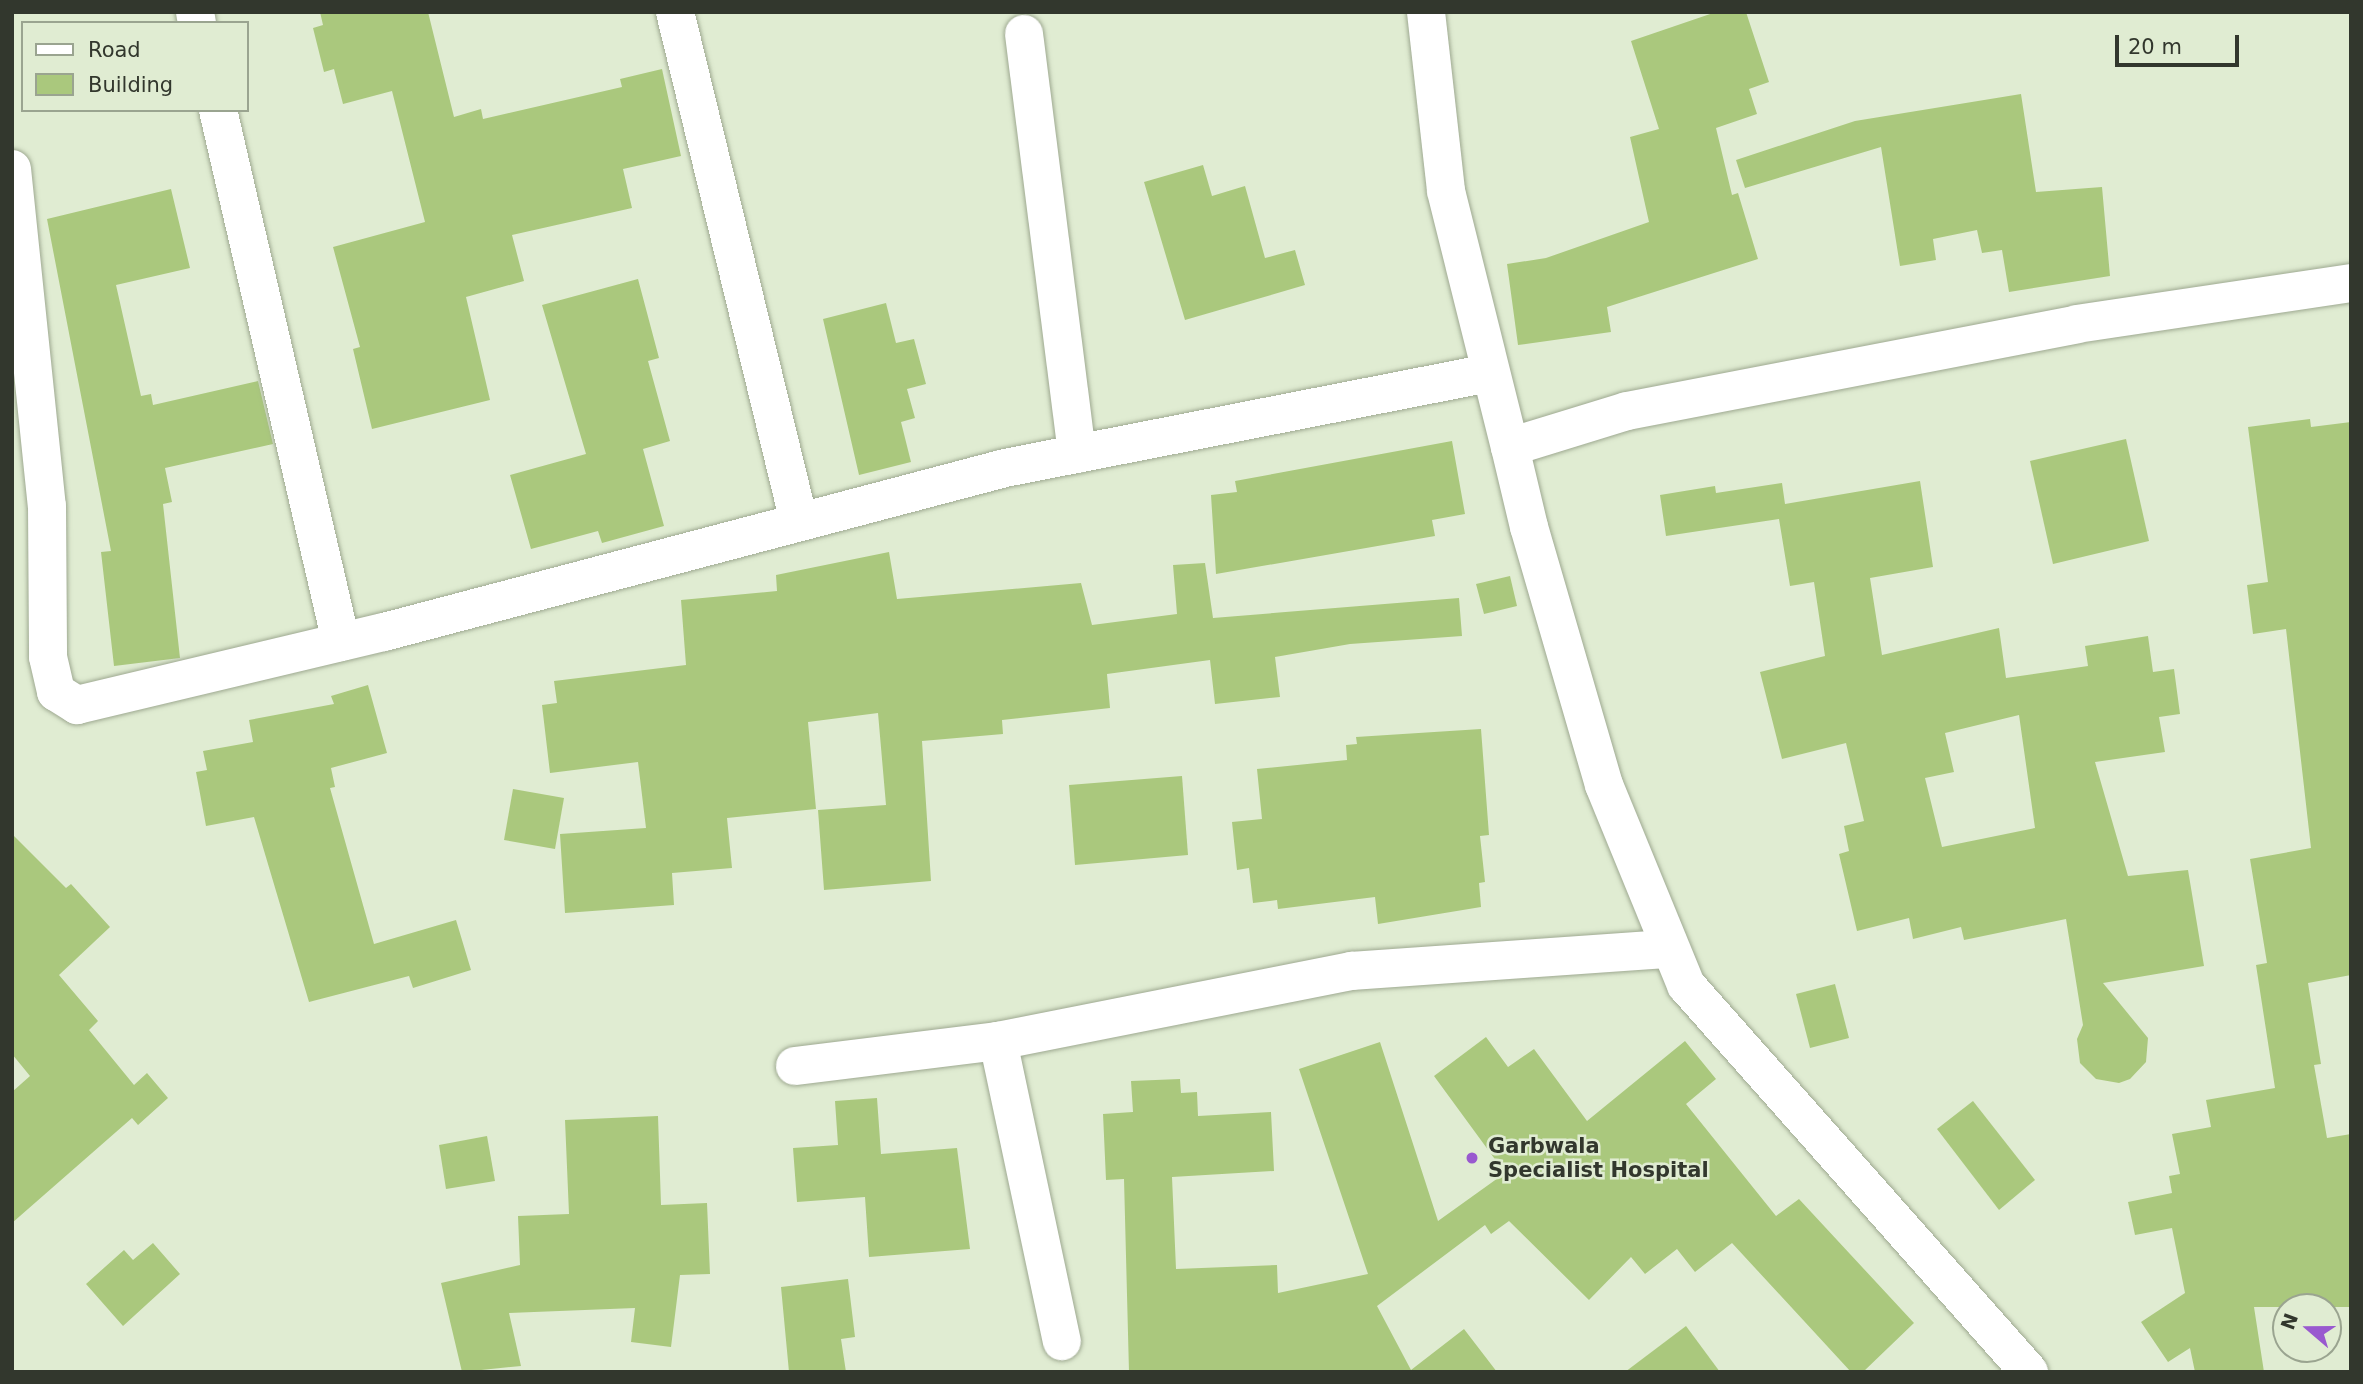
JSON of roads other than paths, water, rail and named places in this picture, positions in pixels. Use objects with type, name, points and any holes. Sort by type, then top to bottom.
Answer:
[{"type":"street","points":[[675,12],[799,522]]},
{"type":"street","points":[[1426,12],[1446,191],[1529,527],[1604,785],[1668,949],[1686,985],[2029,1372]]},
{"type":"street","points":[[1024,34],[1077,454]]},
{"type":"street","points":[[218,112],[341,642]]},
{"type":"street","points":[[12,169],[47,506],[48,657],[56,692],[77,705],[341,642],[799,522],[1077,454],[1491,373]]},
{"type":"street","points":[[1510,447],[1627,411],[2077,324],[2351,282]]},
{"type":"street","points":[[795,1066],[998,1041],[1352,971],[1668,949]]},
{"type":"street","points":[[998,1041],[1062,1341]]},
{"type":"place","name":"Garbwala Specialist Hospital","points":[[1472,1158]]}]
